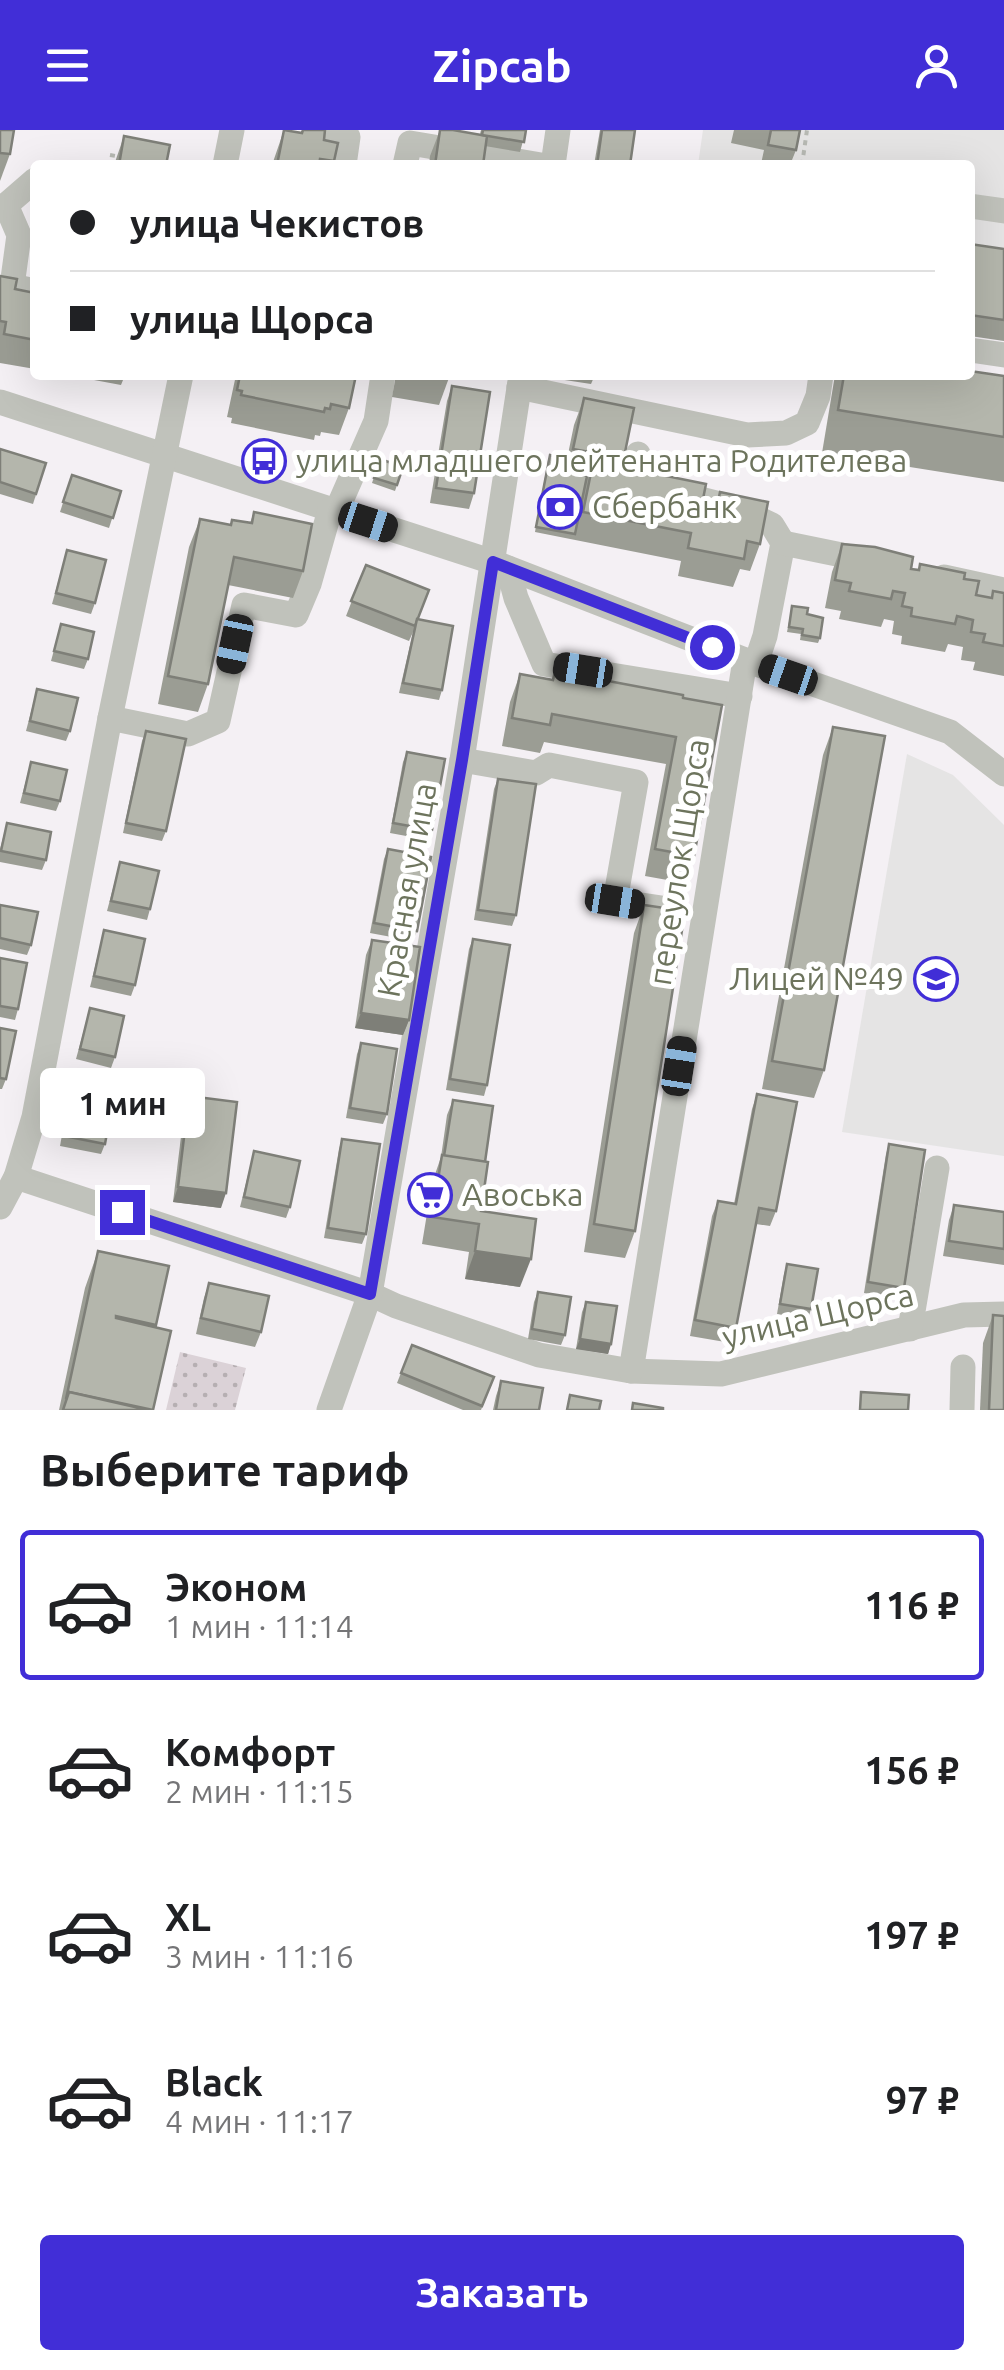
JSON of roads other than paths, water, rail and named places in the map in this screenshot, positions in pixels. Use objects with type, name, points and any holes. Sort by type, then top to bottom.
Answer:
[{"type":"street","points":[[226,160],[232,130]]},
{"type":"street","points":[[315,130],[348,137],[345,160]]},
{"type":"street","points":[[553,160],[558,130]]},
{"type":"street","points":[[407,160],[410,143],[512,160]]},
{"type":"street","points":[[30,184],[3,204],[19,234],[12,286],[30,290]]},
{"type":"street","points":[[975,207],[1004,211]]},
{"type":"street","points":[[975,351],[1004,354]]},
{"type":"street","points":[[0,1207],[16,1177],[34,1117],[180,380]]},
{"type":"street","points":[[110,718],[188,734],[218,722],[244,605],[296,615],[333,511],[376,421],[375,380]]},
{"type":"street","points":[[520,381],[747,436],[786,433],[807,423],[820,380]]},
{"type":"street","name":"Красная улица","points":[[329,1410],[370,1294],[462,760],[500,565],[520,381]]},
{"type":"street","points":[[0,402],[500,565],[750,662],[950,732],[1004,774]]},
{"type":"street","points":[[638,454],[646,485],[736,508],[772,525],[783,543],[1004,590]]},
{"type":"street","name":"переулок Щорса","points":[[631,1370],[740,696],[750,662],[765,636],[783,543]]},
{"type":"street","points":[[500,565],[544,664],[740,696]]},
{"type":"street","points":[[462,760],[536,773],[549,765],[636,782],[615,901],[704,914]]},
{"type":"street","points":[[910,1329],[937,1168]]},
{"type":"street","name":"улица Щорса","points":[[16,1177],[370,1294],[539,1355],[631,1370],[721,1374],[964,1314],[1004,1314]]},
{"type":"street","points":[[962,1410],[964,1367]]},
{"type":"place","name":"улица младшего лейтенанта Родителева","points":[[264,461]]},
{"type":"place","name":"Сбербанк","points":[[560,507]]},
{"type":"place","name":"Лицей №49","points":[[936,979]]},
{"type":"place","name":"Авоська","points":[[430,1195]]}]
